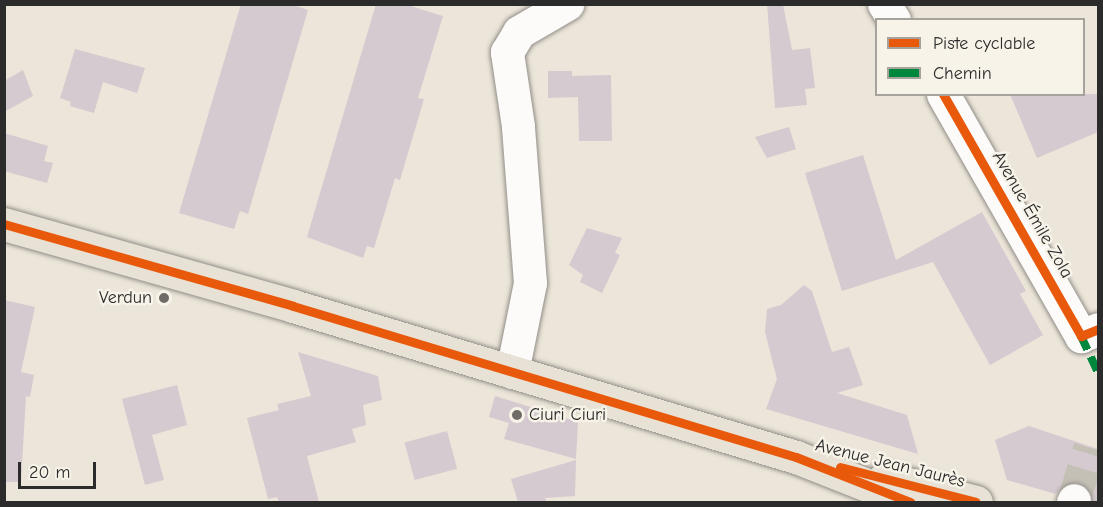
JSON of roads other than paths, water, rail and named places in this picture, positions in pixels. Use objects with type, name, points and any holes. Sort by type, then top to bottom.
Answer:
[{"type":"main road","points":[[4,224],[796,457],[910,502]]},
{"type":"main road","name":"Avenue Jean Jaurès","points":[[796,457],[976,502]]},
{"type":"street","points":[[512,372],[530,283],[518,126],[507,52],[519,32],[567,4]]},
{"type":"street","points":[[884,4],[893,18]]},
{"type":"street","name":"Avenue Émile Zola","points":[[945,96],[1081,336],[1098,329]]},
{"type":"tunnel","points":[[1074,500],[1090,447]]},
{"type":"place","name":"Verdun","points":[[164,298]]},
{"type":"place","name":"Ciuri Ciuri","points":[[517,415]]}]
